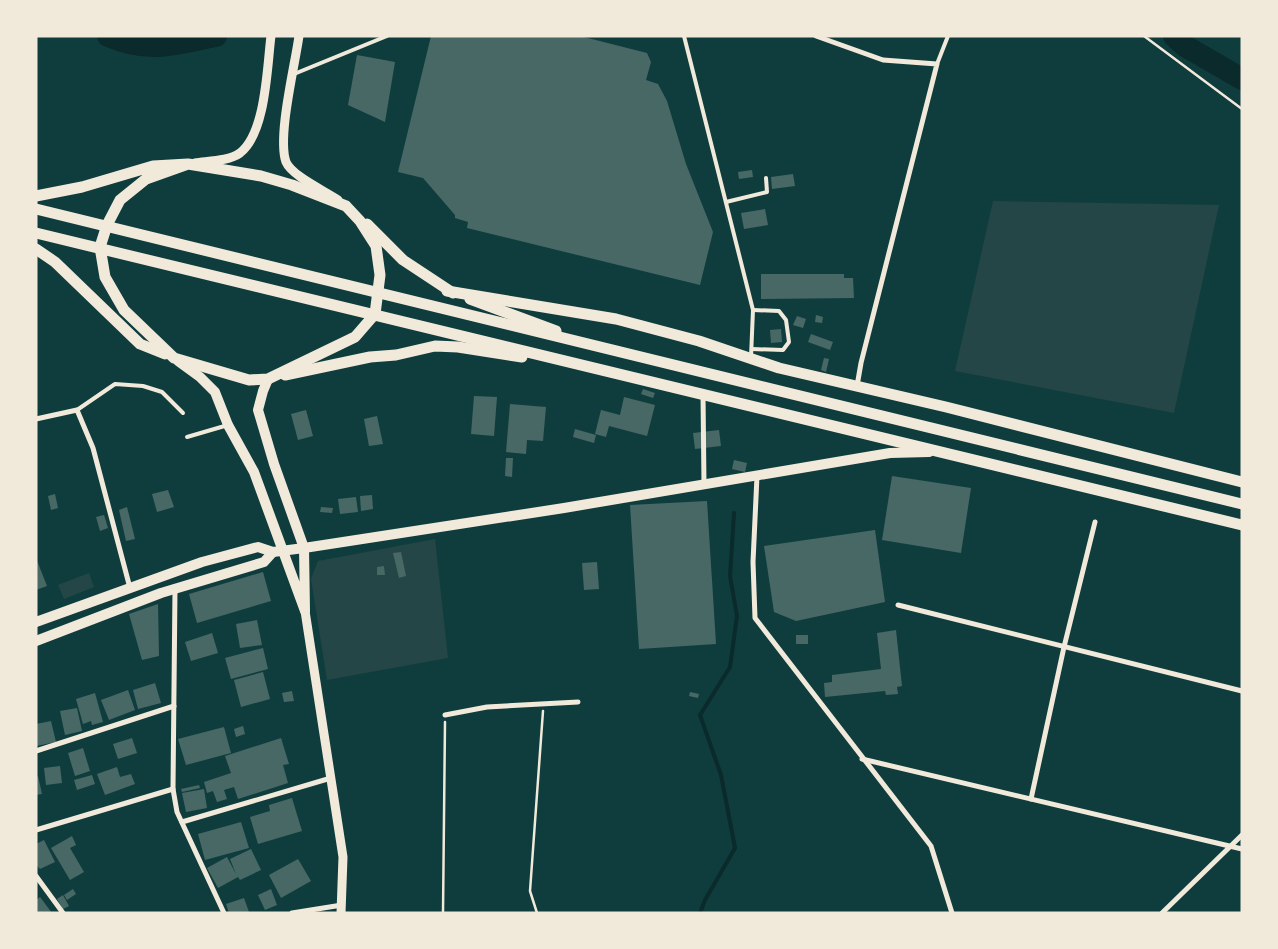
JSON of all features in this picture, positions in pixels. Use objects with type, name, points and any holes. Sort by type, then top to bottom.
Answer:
[{"type":"main road","points":[[188,164],[146,179],[120,200],[107,225],[100,247],[105,277],[124,310],[174,358],[200,377],[215,392],[228,425],[254,472],[278,551],[304,611]]},
{"type":"main road","points":[[36,196],[82,187],[153,166],[188,164],[261,176],[292,185],[346,206],[403,260],[447,291],[612,351]]},
{"type":"main road","points":[[304,611],[304,548],[274,464],[258,410],[268,379],[355,337],[375,314],[380,275],[376,246],[360,221],[346,206]]},
{"type":"main road","points":[[36,209],[1242,504]]},
{"type":"main road","points":[[36,233],[1242,525]]},
{"type":"main road","points":[[36,249],[55,262],[140,344],[174,358],[249,380],[268,379],[370,357],[396,355],[435,346],[458,347],[607,371]]},
{"type":"main road","points":[[447,291],[616,318],[752,354],[778,368],[1242,482]]},
{"type":"main road","points":[[36,622],[202,562],[258,547],[278,551],[304,548],[704,485],[890,453],[939,451]]},
{"type":"main road","points":[[36,641],[174,588],[264,562],[278,551]]},
{"type":"street","points":[[188,164],[226,158],[240,153],[254,133],[271,36]]},
{"type":"street","points":[[299,36],[283,135],[286,162],[302,178],[323,189],[346,206]]},
{"type":"street","points":[[816,36],[884,60],[937,64],[863,353],[857,387]]},
{"type":"street","points":[[703,394],[704,485]]},
{"type":"street","points":[[36,418],[76,410],[93,448],[130,588]]},
{"type":"street","points":[[757,476],[753,562],[755,618],[931,846],[952,913]]},
{"type":"street","points":[[1031,799],[1064,647],[1096,522]]},
{"type":"street","points":[[174,588],[174,789],[177,812],[224,913]]},
{"type":"street","points":[[898,605],[1242,691]]},
{"type":"street","points":[[292,913],[342,909],[343,857],[304,611]]},
{"type":"street","points":[[445,715],[488,707],[544,702],[578,702]]},
{"type":"street","points":[[36,751],[174,706]]},
{"type":"street","points":[[862,759],[1242,849]]},
{"type":"street","points":[[182,822],[331,778]]},
{"type":"street","points":[[36,830],[174,789]]},
{"type":"street","points":[[1162,913],[1242,835]]},
{"type":"street","points":[[36,876],[63,913]]},
{"type":"lane","points":[[294,74],[387,36]]},
{"type":"lane","points":[[684,36],[753,310],[752,354],[784,350],[789,342],[786,320],[779,311],[753,310]]},
{"type":"lane","points":[[937,64],[948,36]]},
{"type":"lane","points":[[726,202],[768,192],[766,178]]},
{"type":"lane","points":[[76,410],[115,384],[143,386],[162,392],[183,413]]},
{"type":"lane","points":[[187,437],[228,425]]},
{"type":"path","points":[[1144,36],[1242,109]]},
{"type":"path","points":[[537,913],[530,891],[544,702]]},
{"type":"path","points":[[444,913],[445,715]]},
{"type":"shaded area","points":[[993,201],[1219,205],[1174,413],[955,371]]},
{"type":"shaded area","points":[[435,539],[448,658],[327,680],[311,579],[318,561]]},
{"type":"shaded area","points":[[89,573],[94,587],[64,599],[58,585]]},
{"type":"building","points":[[431,36],[580,36],[647,53],[651,62],[646,80],[658,84],[667,101],[686,164],[713,232],[700,285],[467,228],[468,222],[455,218],[455,215],[423,178],[398,172]]},
{"type":"building","points":[[357,55],[395,62],[385,122],[348,105]]},
{"type":"building","points":[[752,170],[753,177],[739,179],[738,172]]},
{"type":"building","points":[[793,174],[795,186],[772,189],[771,177]]},
{"type":"building","points":[[765,209],[768,225],[744,229],[741,213]]},
{"type":"building","points":[[761,274],[844,274],[844,278],[853,278],[854,298],[761,299]]},
{"type":"building","points":[[816,315],[823,317],[822,323],[815,322]]},
{"type":"building","points":[[797,316],[806,319],[803,328],[793,325]]},
{"type":"building","points":[[781,329],[782,342],[771,343],[770,330]]},
{"type":"building","points":[[811,334],[833,342],[830,350],[808,342]]},
{"type":"building","points":[[824,358],[829,359],[826,372],[821,370]]},
{"type":"building","points":[[643,389],[655,393],[653,398],[641,394]]},
{"type":"building","points":[[474,396],[497,397],[494,436],[471,434]]},
{"type":"building","points":[[624,397],[655,405],[647,436],[609,426],[606,437],[595,434],[601,410],[620,415]]},
{"type":"building","points":[[510,404],[546,407],[543,441],[527,440],[526,454],[506,452]]},
{"type":"building","points":[[306,410],[313,436],[298,440],[291,414]]},
{"type":"building","points":[[377,416],[383,444],[369,446],[364,419]]},
{"type":"building","points":[[575,429],[596,435],[594,443],[573,437]]},
{"type":"building","points":[[719,430],[721,446],[695,449],[693,433]]},
{"type":"building","points":[[506,458],[513,458],[512,477],[505,476]]},
{"type":"building","points":[[734,460],[747,463],[745,472],[732,469]]},
{"type":"building","points":[[892,476],[971,488],[961,553],[882,540]]},
{"type":"building","points":[[168,490],[174,507],[157,512],[152,494]]},
{"type":"building","points":[[55,494],[58,508],[51,510],[48,496]]},
{"type":"building","points":[[372,495],[373,509],[361,511],[360,496]]},
{"type":"building","points":[[356,497],[358,512],[340,514],[338,499]]},
{"type":"building","points":[[707,501],[716,644],[639,649],[630,505]]},
{"type":"building","points":[[127,507],[135,539],[126,541],[119,510]]},
{"type":"building","points":[[321,507],[333,508],[332,513],[320,512]]},
{"type":"building","points":[[104,515],[108,528],[100,531],[96,517]]},
{"type":"building","points":[[875,530],[885,602],[796,621],[774,612],[764,546]]},
{"type":"building","points":[[401,552],[406,576],[399,578],[393,553]]},
{"type":"building","points":[[36,558],[47,586],[36,590]]},
{"type":"building","points":[[597,562],[599,589],[584,590],[582,563]]},
{"type":"building","points":[[384,566],[385,575],[377,575],[377,567]]},
{"type":"building","points":[[263,572],[271,601],[197,623],[189,594]]},
{"type":"building","points":[[158,604],[159,656],[142,660],[129,614]]},
{"type":"building","points":[[257,620],[262,645],[240,648],[236,624]]},
{"type":"building","points":[[896,630],[902,686],[897,687],[898,694],[886,695],[885,691],[825,697],[824,683],[832,682],[832,675],[881,669],[877,633]]},
{"type":"building","points":[[212,633],[218,653],[191,661],[185,642]]},
{"type":"building","points":[[796,635],[808,635],[808,644],[796,644]]},
{"type":"building","points":[[263,648],[268,669],[231,679],[225,658]]},
{"type":"building","points":[[263,672],[270,699],[241,707],[234,680]]},
{"type":"building","points":[[155,683],[161,703],[138,709],[133,690]]},
{"type":"building","points":[[128,690],[135,710],[109,720],[101,700]]},
{"type":"building","points":[[292,691],[294,701],[284,702],[282,693]]},
{"type":"building","points":[[690,692],[699,694],[698,698],[689,696]]},
{"type":"building","points":[[95,693],[103,722],[92,725],[91,721],[83,724],[76,699]]},
{"type":"building","points":[[77,708],[82,731],[65,735],[60,711]]},
{"type":"building","points":[[51,721],[56,742],[36,746],[36,724]]},
{"type":"building","points":[[243,726],[245,734],[236,737],[234,729]]},
{"type":"building","points":[[224,727],[231,753],[186,765],[178,739]]},
{"type":"building","points":[[132,738],[137,753],[118,759],[113,744]]},
{"type":"building","points":[[281,738],[289,764],[283,765],[288,783],[238,799],[234,787],[224,790],[227,799],[217,802],[213,791],[207,793],[204,782],[231,773],[225,756]]},
{"type":"building","points":[[83,748],[90,771],[75,776],[68,753]]},
{"type":"building","points":[[60,766],[62,783],[46,785],[44,768]]},
{"type":"building","points":[[117,767],[120,777],[131,774],[135,784],[105,795],[97,774]]},
{"type":"building","points":[[92,775],[95,784],[77,790],[74,780]]},
{"type":"building","points":[[38,776],[42,794],[36,795],[36,777]]},
{"type":"building","points":[[199,785],[200,788],[182,792],[181,789]]},
{"type":"building","points":[[204,789],[207,808],[186,812],[182,793]]},
{"type":"building","points":[[292,798],[302,831],[258,844],[250,817],[270,811],[269,805]]},
{"type":"building","points":[[241,822],[249,848],[205,860],[198,834]]},
{"type":"building","points":[[72,836],[76,845],[70,848],[84,872],[70,880],[51,848]]},
{"type":"building","points":[[44,840],[55,862],[40,869],[36,865],[36,844]]},
{"type":"building","points":[[251,849],[261,870],[240,880],[238,877],[218,888],[207,868],[227,857],[236,874],[230,859]]},
{"type":"building","points":[[298,859],[311,881],[281,898],[269,875]]},
{"type":"building","points":[[73,889],[76,894],[67,900],[64,895]]},
{"type":"building","points":[[271,889],[277,905],[265,910],[258,895]]},
{"type":"building","points":[[63,895],[69,906],[63,909],[57,899]]},
{"type":"building","points":[[40,897],[52,913],[36,913],[36,900]]},
{"type":"building","points":[[244,898],[249,912],[229,913],[226,904]]},
{"type":"waterway","points":[[108,36],[137,45],[149,46],[162,46],[216,36]]},
{"type":"waterway","points":[[1174,36],[1185,46],[1242,79]]},
{"type":"waterway","points":[[700,913],[705,900],[735,848],[721,775],[700,715],[730,667],[737,616],[730,576],[734,513]]}]
